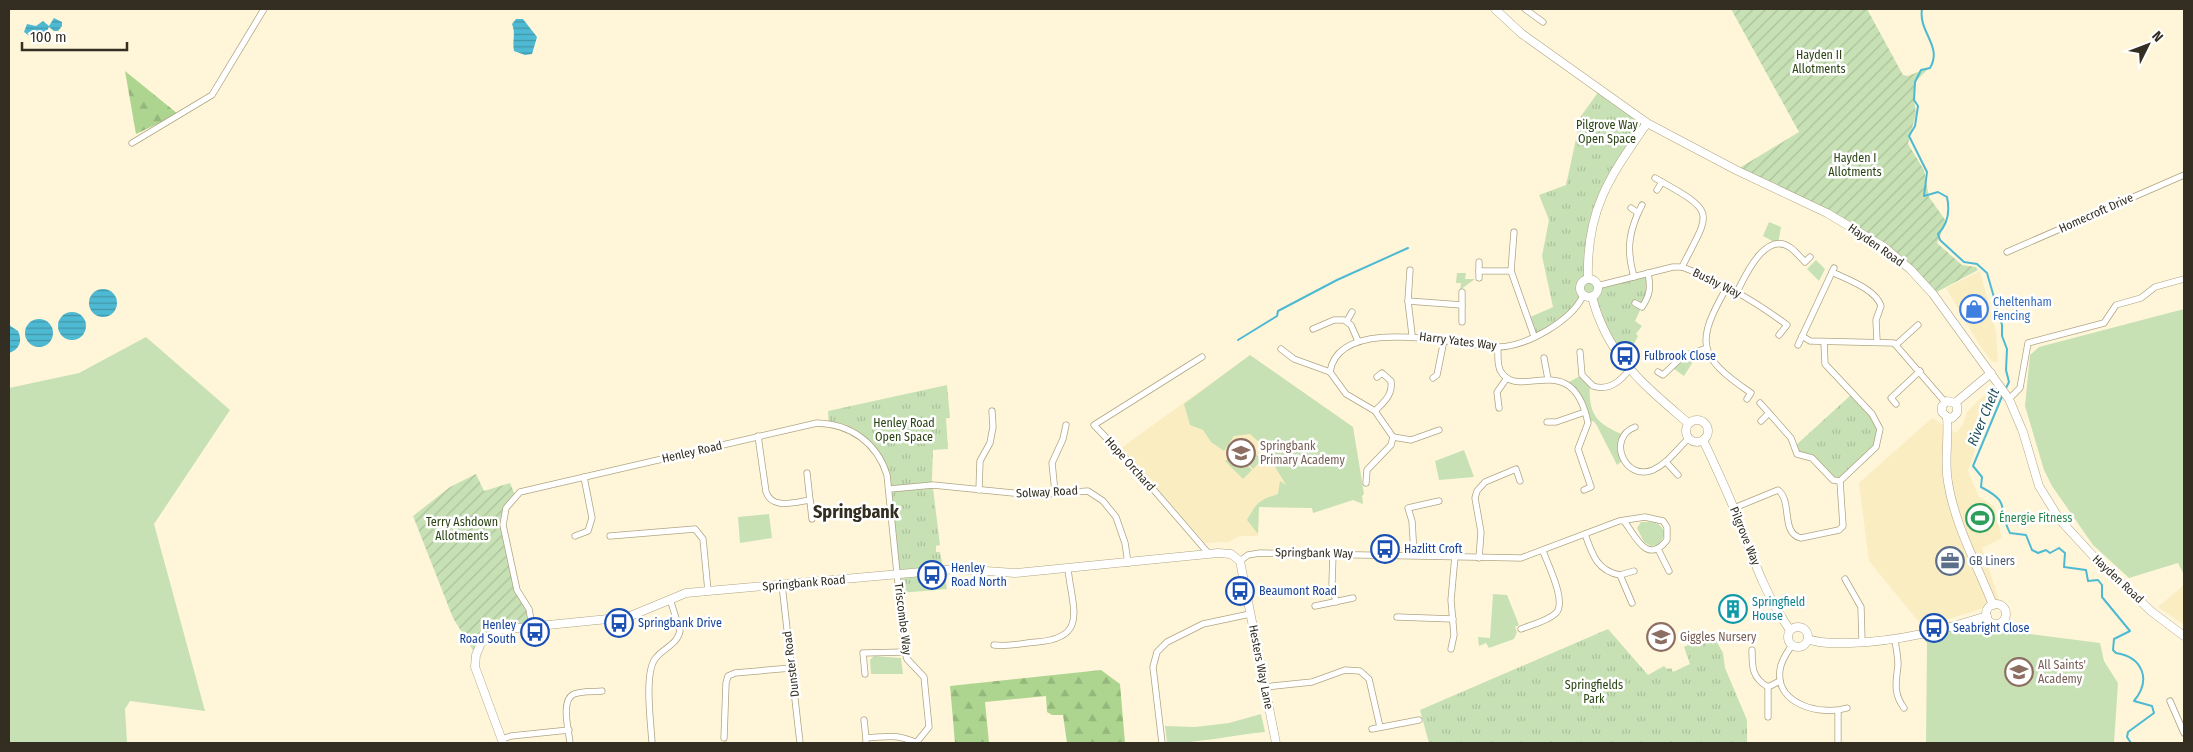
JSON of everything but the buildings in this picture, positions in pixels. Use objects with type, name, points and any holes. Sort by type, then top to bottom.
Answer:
[{"type":"street","points":[[132,143],[212,95],[264,9]]},
{"type":"street","points":[[1525,9],[1543,22]]},
{"type":"street","name":"Hayden Road","points":[[1496,10],[1522,34],[1565,67],[1647,123],[1736,170],[1827,213],[1884,247],[1927,287],[1991,372],[2008,398],[2023,432],[2039,486],[2060,520],[2096,559],[2152,612],[2184,636]]},
{"type":"street","points":[[1588,279],[1588,242],[1598,206],[1606,188],[1647,123]]},
{"type":"street","name":"Homecroft Drive","points":[[2007,252],[2184,175]]},
{"type":"street","points":[[1655,178],[1696,201],[1703,214],[1703,225],[1682,267]]},
{"type":"street","points":[[1657,190],[1662,182]]},
{"type":"street","points":[[1634,277],[1629,260],[1628,243],[1642,206]]},
{"type":"street","points":[[1631,208],[1638,213]]},
{"type":"street","points":[[1514,232],[1511,271],[1534,336]]},
{"type":"street","points":[[1736,292],[1760,253],[1768,247],[1778,244],[1790,247],[1805,262],[1810,257]]},
{"type":"street","points":[[1479,262],[1479,278]]},
{"type":"street","name":"Bushy Way","points":[[1598,286],[1682,267],[1727,287],[1787,325],[1779,335]]},
{"type":"street","points":[[1410,270],[1408,302],[1412,336]]},
{"type":"street","points":[[1479,270],[1511,271]]},
{"type":"street","points":[[1798,345],[1833,270],[1868,291],[1879,300],[1881,306],[1876,318],[1877,341]]},
{"type":"street","points":[[1635,303],[1642,308],[1650,294],[1648,274]]},
{"type":"street","points":[[1588,279],[1594,281],[1598,286],[1597,293],[1592,297],[1583,296],[1580,286],[1582,281],[1588,279]]},
{"type":"street","points":[[2008,398],[2020,388],[2028,343],[2104,323],[2116,305],[2141,298],[2154,287],[2184,279]]},
{"type":"street","points":[[1727,287],[1708,321],[1706,334],[1707,348],[1717,368],[1751,393],[1746,399]]},
{"type":"street","points":[[1462,292],[1462,322]]},
{"type":"street","name":"Harry Yates Way","points":[[1358,341],[1412,336],[1498,346],[1513,344],[1534,336],[1566,317],[1579,304],[1583,296]]},
{"type":"street","points":[[1592,297],[1607,338],[1629,370],[1688,423]]},
{"type":"street","points":[[1408,302],[1462,305]]},
{"type":"street","points":[[1347,321],[1352,312]]},
{"type":"street","points":[[1313,329],[1337,320],[1347,321]]},
{"type":"street","points":[[1330,372],[1338,356],[1358,341],[1347,321]]},
{"type":"street","points":[[1897,344],[1918,325]]},
{"type":"street","points":[[1802,336],[1810,341],[1877,341],[1897,344],[1945,402],[1955,403],[1991,372]]},
{"type":"street","points":[[1437,377],[1444,340]]},
{"type":"street","points":[[1824,342],[1825,364],[1872,414],[1880,430],[1876,447],[1840,481]]},
{"type":"street","points":[[1498,346],[1499,365],[1507,378],[1517,381],[1558,380],[1571,386],[1585,412],[1588,426],[1579,443],[1578,453],[1591,487],[1584,490]]},
{"type":"street","points":[[1658,372],[1663,376],[1683,356],[1707,348]]},
{"type":"street","points":[[1281,349],[1294,359],[1330,372],[1346,394],[1375,411],[1393,437],[1411,440],[1440,430]]},
{"type":"street","points":[[1580,351],[1582,375],[1593,386],[1611,386],[1629,370]]},
{"type":"street","name":"Hope Orchard","points":[[1202,357],[1094,426],[1134,467],[1209,554]]},
{"type":"street","points":[[1544,358],[1548,379]]},
{"type":"street","points":[[1896,404],[1890,398],[1920,371]]},
{"type":"street","points":[[1375,411],[1387,399],[1392,388],[1391,381],[1381,372]]},
{"type":"street","points":[[1498,408],[1498,392],[1507,378]]},
{"type":"street","points":[[1945,402],[1941,409],[1947,418],[1949,435],[1946,470],[1950,492],[1993,605]]},
{"type":"street","points":[[1760,403],[1791,438],[1797,454],[1812,458],[1834,480],[1840,481]]},
{"type":"street","points":[[1947,418],[1952,418],[1957,414],[1955,403]]},
{"type":"street","points":[[979,490],[980,461],[990,443],[994,427],[992,411]]},
{"type":"street","points":[[1547,422],[1556,422],[1585,412]]},
{"type":"street","points":[[1761,420],[1769,413]]},
{"type":"street","points":[[1699,420],[1705,423],[1708,431],[1703,440],[1695,442],[1689,438],[1686,429],[1688,423],[1699,420]]},
{"type":"street","name":"Henley Road","points":[[532,626],[529,609],[517,590],[503,526],[504,512],[512,498],[524,490],[817,423],[842,427],[857,434],[874,448],[885,468],[890,489],[898,574]]},
{"type":"street","points":[[1056,492],[1052,463],[1063,439],[1066,425]]},
{"type":"street","points":[[1635,427],[1627,432],[1620,443],[1620,452],[1626,464],[1642,472],[1652,470],[1666,462],[1689,438]]},
{"type":"street","points":[[758,436],[766,492],[769,498],[778,504],[810,500]]},
{"type":"street","points":[[1366,483],[1367,470],[1389,448],[1393,437]]},
{"type":"street","name":"Pilgrove Way","points":[[1703,440],[1734,508],[1770,597],[1777,612],[1790,630]]},
{"type":"street","points":[[1666,462],[1678,476]]},
{"type":"street","points":[[1479,558],[1480,532],[1475,498],[1479,488],[1490,479],[1516,469],[1520,480]]},
{"type":"street","points":[[807,473],[812,519]]},
{"type":"street","points":[[575,536],[584,534],[592,521],[584,477]]},
{"type":"street","points":[[1734,508],[1778,490],[1782,494],[1791,531],[1796,536],[1801,538],[1839,530],[1844,523],[1840,481]]},
{"type":"street","name":"Solway Road","points":[[890,489],[933,485],[1033,495],[1084,490],[1091,492],[1103,501],[1119,523],[1128,563]]},
{"type":"street","points":[[1414,554],[1412,521],[1408,508],[1439,502]]},
{"type":"street","name":"Springbank Way","points":[[1240,561],[1248,555],[1260,552],[1414,554],[1479,558],[1521,558],[1624,521],[1645,518],[1663,521],[1668,534],[1667,540],[1658,549]]},
{"type":"street","points":[[1624,521],[1641,546],[1652,550],[1658,549],[1669,571]]},
{"type":"street","points":[[610,536],[695,529],[703,539],[708,591]]},
{"type":"street","points":[[1585,534],[1598,564],[1610,572],[1620,575],[1634,571]]},
{"type":"street","points":[[1521,629],[1553,616],[1560,607],[1560,597],[1542,551]]},
{"type":"street","name":"Springbank Road","points":[[503,741],[476,671],[476,654],[481,643],[493,632],[504,629],[628,617],[686,593],[956,569],[1016,573],[1209,554],[1228,553],[1240,561]]},
{"type":"street","points":[[1333,554],[1332,584],[1336,602]]},
{"type":"street","points":[[1451,649],[1454,619],[1451,600],[1455,556]]},
{"type":"street","name":"Hesters Way Lane","points":[[1240,561],[1276,743]]},
{"type":"street","points":[[994,645],[1053,641],[1068,633],[1074,620],[1068,569]]},
{"type":"street","name":"Triscombe Way","points":[[898,574],[905,652],[907,659],[924,678],[929,727],[916,743]]},
{"type":"street","points":[[1620,575],[1632,603]]},
{"type":"street","points":[[1846,579],[1862,607],[1862,642]]},
{"type":"street","name":"Dunster Road","points":[[782,585],[800,743]]},
{"type":"street","points":[[1315,606],[1353,598]]},
{"type":"street","points":[[652,743],[650,714],[651,667],[657,656],[675,641],[680,630],[670,599]]},
{"type":"street","points":[[1987,616],[1996,624],[2005,619],[2004,608],[1993,605]]},
{"type":"street","points":[[1987,616],[1987,612],[1993,605]]},
{"type":"street","points":[[1162,743],[1153,667],[1157,652],[1167,642],[1203,624],[1250,614]]},
{"type":"street","points":[[1808,639],[1815,642],[1895,640],[1929,634],[1987,616]]},
{"type":"street","points":[[1397,617],[1454,619]]},
{"type":"street","points":[[1792,645],[1788,638],[1790,630],[1800,627],[1806,632],[1808,639]]},
{"type":"street","points":[[1792,645],[1802,646],[1808,639]]},
{"type":"street","points":[[1895,640],[1898,664],[1895,685],[1898,698],[1904,708]]},
{"type":"street","points":[[1792,645],[1781,664],[1780,681],[1790,695],[1804,706],[1814,710],[1838,712],[1847,708]]},
{"type":"street","points":[[1752,650],[1753,673],[1762,683],[1768,686],[1780,681]]},
{"type":"street","points":[[865,674],[863,653],[905,652]]},
{"type":"street","points":[[724,738],[726,683],[728,676],[791,668]]},
{"type":"street","points":[[1264,687],[1312,682],[1346,670],[1360,672],[1369,679],[1380,727]]},
{"type":"street","points":[[1768,686],[1768,717]]},
{"type":"street","points":[[570,743],[566,705],[570,696],[575,693],[602,691]]},
{"type":"street","points":[[2170,701],[2184,733]]},
{"type":"street","points":[[1838,712],[1838,743]]},
{"type":"street","points":[[864,720],[866,741],[901,736],[916,743]]},
{"type":"street","points":[[1372,729],[1419,720]]},
{"type":"street","points":[[503,741],[511,736],[569,730]]},
{"type":"shaded area","name":"Cheltenham Fencing","points":[[1980,271],[1996,331],[1998,362],[1992,362],[1979,344],[1946,288]]},
{"type":"shaded area","name":"Springbank Primary Academy","points":[[1250,355],[1353,427],[1364,494],[1362,496],[1363,504],[1353,500],[1313,513],[1312,508],[1259,507],[1258,536],[1240,536],[1229,542],[1205,543],[1121,448]]},
{"type":"shaded area","points":[[1993,395],[1968,471],[1979,497],[1994,506],[2002,538],[1982,548],[1999,600],[1978,610],[1923,627],[1869,561],[1859,483],[1932,418],[1956,433],[1963,424],[1967,412],[1983,396]]},
{"type":"shaded area","points":[[2184,585],[2184,625],[2158,607]]},
{"type":"green space","name":"Hayden I Allotments","points":[[1731,9],[1867,9],[1903,75],[1908,76],[1930,67],[1915,82],[1914,100],[1916,113],[1908,144],[1924,170],[1929,197],[1946,221],[1937,243],[1962,265],[1976,267],[1978,270],[1933,294],[1890,254],[1866,238],[1815,209],[1736,170],[1799,132]]},
{"type":"green space","points":[[125,71],[178,114],[136,134]]},
{"type":"green space","name":"Pilgrove Way Open Space","points":[[1599,91],[1647,123],[1597,206],[1588,279],[1598,286],[1648,273],[1651,287],[1635,321],[1642,326],[1636,334],[1638,336],[1632,348],[1635,351],[1624,365],[1592,297],[1583,296],[1575,309],[1534,336],[1528,318],[1553,307],[1542,256],[1549,220],[1539,195],[1566,185],[1581,116]]},
{"type":"green space","points":[[1769,222],[1781,227],[1778,244],[1763,236]]},
{"type":"green space","points":[[1816,260],[1825,269],[1819,281],[1807,269]]},
{"type":"green space","points":[[1457,273],[1466,273],[1465,279],[1475,279],[1460,290],[1461,283],[1456,283]]},
{"type":"green space","points":[[2184,309],[2184,575],[2178,563],[2129,578],[2093,545],[2052,486],[2044,470],[2025,406],[2030,355],[2039,347]]},
{"type":"green space","points":[[146,337],[230,410],[154,524],[205,711],[130,701],[125,709],[127,743],[9,743],[9,388],[79,373]]},
{"type":"green space","points":[[1696,350],[1696,357],[1684,376],[1670,366]]},
{"type":"green space","points":[[1250,355],[1353,427],[1364,494],[1362,496],[1363,504],[1353,500],[1313,513],[1312,508],[1259,507],[1258,534],[1247,520],[1259,502],[1278,494],[1280,481],[1286,485],[1262,445],[1250,434],[1234,436],[1224,451],[1211,442],[1203,430],[1190,425],[1184,404]]},
{"type":"green space","points":[[1582,375],[1590,384],[1591,404],[1596,417],[1607,427],[1624,435],[1622,439],[1623,460],[1617,465],[1596,424],[1593,421],[1588,423],[1585,412],[1567,383]]},
{"type":"green space","name":"Henley Road Open Space","points":[[947,385],[950,418],[946,418],[948,449],[933,450],[932,480],[940,545],[936,546],[936,552],[940,552],[947,589],[900,593],[885,468],[863,438],[829,424],[828,411]]},
{"type":"green space","points":[[1852,394],[1877,422],[1878,443],[1837,481],[1814,460],[1797,454],[1795,446]]},
{"type":"green space","points":[[1245,442],[1262,460],[1253,469],[1236,451]]},
{"type":"green space","points":[[1464,450],[1474,477],[1439,480],[1435,461]]},
{"type":"green space","points":[[1235,452],[1252,470],[1243,479],[1225,461]]},
{"type":"green space","name":"Terry Ashdown Allotments","points":[[476,474],[484,491],[510,483],[515,495],[503,516],[517,590],[525,600],[532,626],[493,632],[476,655],[453,618],[413,516],[450,487]]},
{"type":"green space","points":[[769,514],[772,538],[740,543],[738,517]]},
{"type":"green space","points":[[1641,522],[1659,524],[1665,534],[1659,545],[1651,546],[1644,542],[1637,528]]},
{"type":"green space","points":[[1493,594],[1507,595],[1519,625],[1515,627],[1517,632],[1514,639],[1489,648],[1486,643],[1479,646],[1478,637],[1490,638]]},
{"type":"green space","name":"All Saints' Academy","points":[[1987,616],[1991,622],[2001,623],[2014,632],[2100,643],[2104,661],[2118,683],[2114,743],[1926,743],[1927,643],[1922,636]]},
{"type":"green space","name":"Springfields Park","points":[[1608,629],[1648,675],[1664,666],[1667,669],[1671,668],[1673,672],[1690,664],[1684,647],[1712,633],[1723,653],[1725,668],[1747,720],[1747,743],[1429,743],[1420,710]]},
{"type":"green space","points":[[874,656],[901,658],[903,674],[871,674],[870,660]]},
{"type":"green space","points":[[1101,670],[1120,684],[1125,743],[1067,743],[1063,715],[1052,715],[1047,712],[1046,696],[985,702],[989,743],[955,743],[950,686]]},
{"type":"green space","points":[[1261,714],[1265,732],[1192,742],[1167,743],[1165,726],[1195,727],[1229,723]]},
{"type":"water","points":[[54,18],[62,22],[62,26],[58,31],[54,31],[49,27],[45,34],[37,32],[31,37],[24,32],[27,24],[36,26],[43,21],[49,26]]},
{"type":"water","points":[[516,19],[523,19],[537,37],[532,54],[525,55],[514,51],[512,24]]},
{"type":"water","points":[[103,289],[113,293],[117,303],[113,313],[103,317],[93,313],[89,303],[93,293]]},
{"type":"water","points":[[72,312],[82,316],[86,326],[82,336],[72,340],[62,336],[58,326],[62,316]]},
{"type":"water","points":[[39,319],[49,323],[53,333],[49,343],[39,347],[29,343],[25,333],[29,323]]},
{"type":"water","points":[[9,325],[18,331],[20,342],[18,347],[9,353]]},
{"type":"waterway","name":"River Chelt","points":[[1922,9],[1923,25],[1934,53],[1930,68],[1921,70],[1915,82],[1914,100],[1918,106],[1915,126],[1909,136],[1927,172],[1924,196],[1938,192],[1947,197],[1947,217],[1944,226],[1938,234],[1940,240],[1964,262],[1977,264],[1987,273],[2002,325],[2002,336],[2007,349],[2006,370],[2009,382],[2005,390]]},
{"type":"waterway","points":[[1238,340],[1277,316],[1278,311],[1337,280],[1408,248]]},
{"type":"waterway","name":"River Chelt","points":[[2003,394],[1973,466],[1982,477],[1981,487],[2001,502],[2010,533],[2026,535],[2032,550],[2038,553],[2046,550],[2050,553],[2059,548],[2065,553],[2064,567],[2086,570],[2088,581],[2098,580],[2102,585],[2102,597],[2130,631],[2114,639],[2113,650],[2132,659],[2142,670],[2142,685],[2134,701],[2152,706],[2154,713],[2128,732],[2127,737],[2131,743]]},
{"type":"place","name":"Cheltenham Fencing","points":[[1974,309]]},
{"type":"place","name":"Fulbrook Close","points":[[1625,356]]},
{"type":"place","name":"Springbank Primary Academy","points":[[1241,453]]},
{"type":"place","name":"Énergie Fitness","points":[[1980,518]]},
{"type":"place","name":"Hazlitt Croft","points":[[1385,549]]},
{"type":"place","name":"GB Liners","points":[[1950,561]]},
{"type":"place","name":"Henley Road North","points":[[932,575]]},
{"type":"place","name":"Beaumont Road","points":[[1240,591]]},
{"type":"place","name":"Springfield House","points":[[1733,609]]},
{"type":"place","name":"Springbank Drive","points":[[619,623]]},
{"type":"place","name":"Seabright Close","points":[[1934,628]]},
{"type":"place","name":"Henley Road South","points":[[535,632]]},
{"type":"place","name":"Giggles Nursery","points":[[1661,637]]},
{"type":"place","name":"All Saints' Academy","points":[[2019,672]]},
{"type":"district","name":"Springbank","points":[[856,512]]},
{"type":"park label","name":"Hayden II Allotments","points":[[1819,62]]}]
